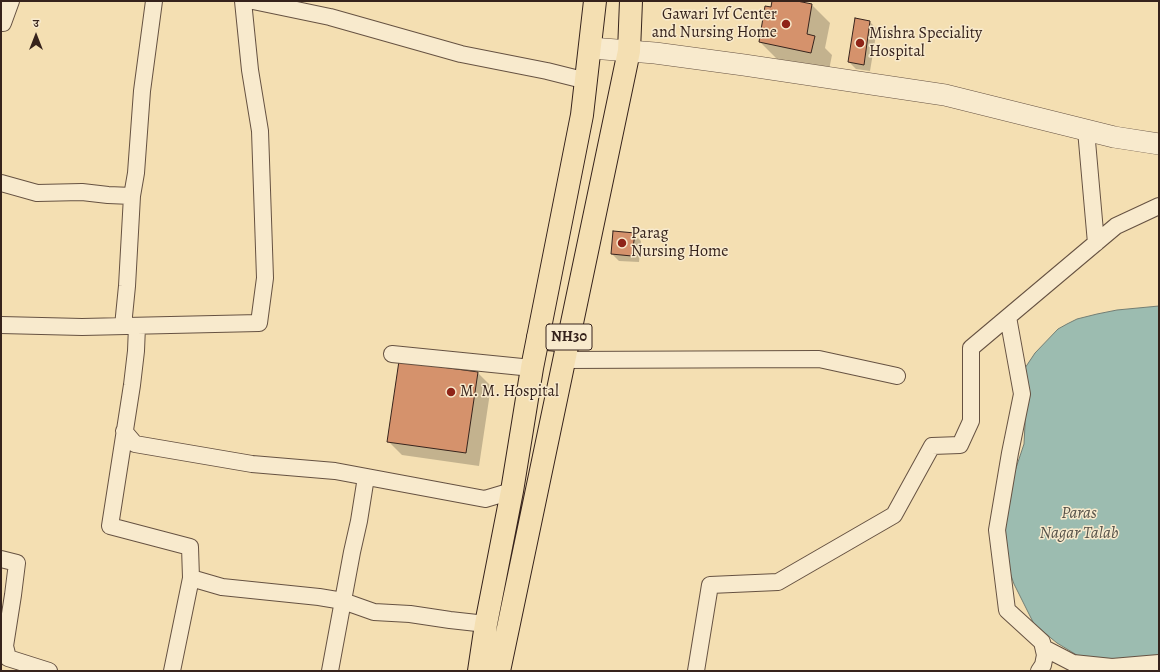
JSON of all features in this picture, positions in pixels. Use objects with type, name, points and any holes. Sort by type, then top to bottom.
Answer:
[{"type":"main road","name":"NH30","points":[[479,671],[486,624],[512,491],[532,368],[582,115],[591,48],[595,1]]},
{"type":"main road","name":"NH30","points":[[499,671],[629,51],[631,1]]},
{"type":"main road","points":[[538,338],[566,351]]},
{"type":"street","points":[[1,23],[3,23],[11,1]]},
{"type":"street","points":[[154,1],[142,91],[136,173],[132,196],[127,286],[130,326],[135,358],[110,526],[190,548],[191,578],[172,671]]},
{"type":"street","points":[[1,325],[82,327],[259,324],[265,278],[260,131],[250,70],[243,1]]},
{"type":"street","points":[[253,1],[308,7],[330,17],[461,54],[547,71],[587,81]]},
{"type":"street","points":[[591,48],[629,51],[744,65],[945,95],[1114,137],[1159,144]]},
{"type":"street","points":[[1086,130],[1096,243]]},
{"type":"street","points":[[1,183],[37,192],[82,192],[132,196]]},
{"type":"street","points":[[696,671],[710,585],[778,582],[894,515],[932,446],[960,445],[971,421],[971,348],[1116,226],[1159,206]]},
{"type":"street","points":[[1008,317],[1022,394],[997,530],[1007,610],[1042,642],[1044,648],[1043,665],[1040,671]]},
{"type":"street","points":[[566,351],[819,359],[897,376]]},
{"type":"street","points":[[392,354],[532,368]]},
{"type":"street","points":[[124,432],[135,444],[252,464],[335,471],[485,499],[512,491]]},
{"type":"street","points":[[330,671],[366,477]]},
{"type":"street","points":[[1,559],[17,563],[5,646],[8,658],[49,671]]},
{"type":"street","points":[[191,578],[222,587],[319,597],[343,601],[374,612],[410,614],[486,624]]},
{"type":"street","points":[[1044,648],[1073,663],[1112,667],[1159,663]]},
{"type":"water","name":"Paras Nagar Talab","points":[[1159,306],[1159,659],[1085,660],[1057,643],[1034,624],[1014,584],[1003,553],[1001,506],[1024,444],[1025,368],[1035,353],[1058,329],[1077,319],[1117,310]]},
{"type":"building","points":[[772,1],[797,1],[812,4],[807,34],[815,36],[811,53],[759,42],[765,6],[771,7]]},
{"type":"building","points":[[855,18],[870,21],[864,65],[848,62]]},
{"type":"building","points":[[613,231],[635,233],[632,256],[611,254]]},
{"type":"building","points":[[399,361],[478,372],[466,453],[387,442]]},
{"type":"place","name":"Gawari Ivf Center and Nursing Home","points":[[786,24]]},
{"type":"place","name":"Mishra Speciality Hospital","points":[[860,43]]},
{"type":"place","name":"Parag Nursing Home","points":[[622,243]]},
{"type":"place","name":"M. M. Hospital","points":[[451,392]]}]
